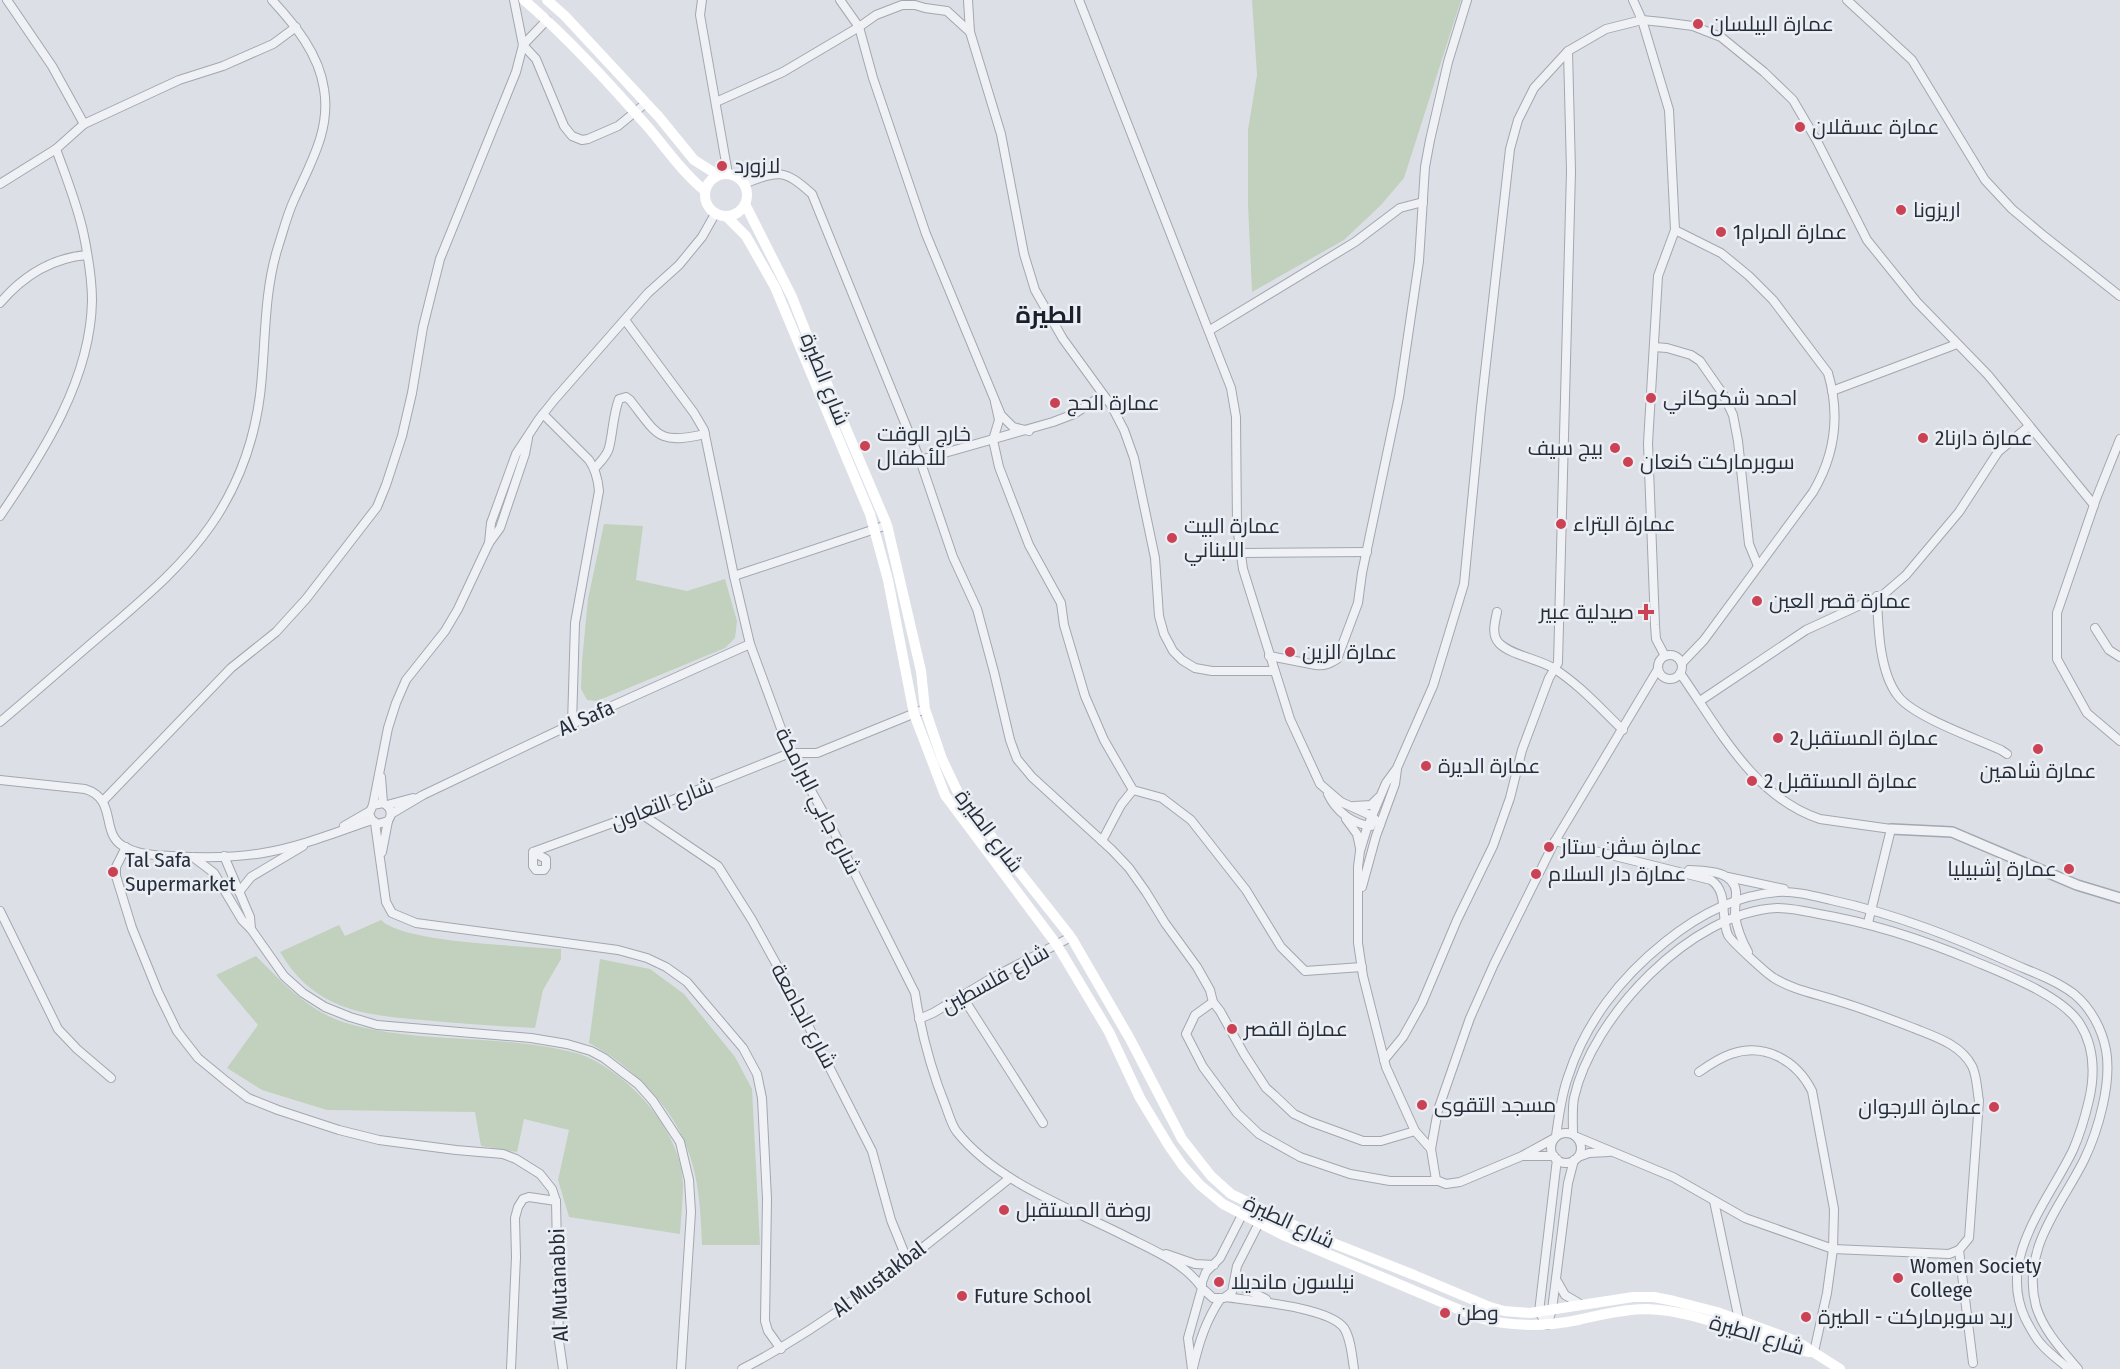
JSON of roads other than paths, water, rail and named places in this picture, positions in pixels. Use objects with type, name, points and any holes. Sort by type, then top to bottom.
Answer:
[{"type":"main road","points":[[524,0],[547,20],[634,112],[683,171],[705,191]]},
{"type":"main road","points":[[547,0],[565,16],[646,103],[694,160],[723,175]]},
{"type":"main road","points":[[723,175],[734,175],[744,184],[748,195],[741,211],[734,216],[721,215],[705,204],[705,191],[710,180],[723,175]]},
{"type":"main road","name":"شارع الطيرة","points":[[745,204],[792,297],[887,525],[921,671],[925,709],[942,759],[960,797],[1071,938],[1130,1039],[1182,1139],[1211,1176],[1231,1194],[1320,1238],[1490,1307],[1518,1312],[1539,1312],[1633,1297],[1654,1298],[1674,1301],[1738,1320],[1796,1341],[1814,1352]]},
{"type":"main road","name":"شارع الطيرة","points":[[721,215],[746,236],[775,286],[870,514],[888,580],[914,714],[945,795],[1057,945],[1109,1032],[1140,1098],[1174,1152],[1200,1185],[1223,1204],[1259,1224],[1479,1318],[1500,1324],[1547,1325],[1646,1309],[1723,1325],[1794,1350],[1814,1352]]},
{"type":"main road","points":[[1814,1352],[1840,1369]]},
{"type":"street","points":[[7,0],[52,66],[84,124]]},
{"type":"street","points":[[0,722],[170,575],[211,525],[247,457],[260,396],[267,300],[277,250],[293,202],[315,156],[324,130],[324,88],[320,71],[296,27],[272,0]]},
{"type":"street","points":[[514,0],[524,45],[536,59],[564,126],[572,136],[582,140],[588,139],[618,126],[646,103]]},
{"type":"street","points":[[702,0],[700,15],[716,102],[723,175]]},
{"type":"street","points":[[840,0],[860,27],[873,78],[926,234],[995,402],[1006,422],[1013,427],[1029,431]]},
{"type":"street","points":[[968,0],[970,32],[1001,134],[1024,254],[1035,290],[1063,339],[1103,395],[1124,430],[1134,458],[1155,558],[1159,616],[1164,634],[1173,651],[1195,668],[1212,671],[1274,671]]},
{"type":"street","points":[[1079,0],[1231,388],[1236,417],[1237,526],[1241,553],[1253,604],[1290,719],[1320,784],[1350,806],[1372,816],[1380,825]]},
{"type":"street","points":[[1269,656],[1324,666],[1337,659],[1358,603],[1399,398],[1419,261],[1425,166],[1448,62],[1467,0]]},
{"type":"street","points":[[1633,0],[1642,20],[1669,110],[1675,230],[1658,276],[1648,443],[1656,639],[1665,656]]},
{"type":"street","points":[[1847,0],[1912,60],[1985,180],[2044,236],[2120,296]]},
{"type":"street","points":[[716,102],[783,72],[860,27],[876,15],[902,5],[923,4],[947,11],[970,32]]},
{"type":"street","points":[[103,801],[231,668],[276,632],[306,599],[377,507],[402,436],[423,327],[440,259],[516,72],[524,45],[547,20]]},
{"type":"street","points":[[1431,1149],[1415,1131],[1384,1060],[1358,943],[1360,900],[1358,867],[1360,851],[1372,816],[1386,783],[1397,768],[1433,686],[1464,584],[1510,149],[1518,120],[1533,88],[1568,51],[1606,29],[1642,20],[1693,26],[1721,38],[1764,72],[1793,100],[1817,141],[1867,240],[1917,302],[1988,375],[2094,505]]},
{"type":"street","points":[[0,184],[56,149],[84,124],[179,80],[223,66],[273,44],[296,27]]},
{"type":"street","points":[[1384,1060],[1403,1037],[1422,1004],[1457,920],[1493,846],[1510,798],[1522,750],[1559,654],[1571,171],[1568,51]]},
{"type":"street","points":[[0,516],[48,441],[66,406],[85,345],[92,300],[87,255],[78,211],[56,149]]},
{"type":"street","points":[[744,184],[767,174],[778,174],[793,178],[812,194],[920,460],[953,557],[977,609],[1010,740],[1017,759],[1032,777],[1129,868],[1197,967],[1210,990],[1213,1002],[1266,1088],[1294,1114],[1364,1141],[1381,1141],[1415,1131]]},
{"type":"street","points":[[1210,330],[1355,242],[1400,208],[1423,202]]},
{"type":"street","points":[[721,215],[679,265],[648,293],[543,414],[528,438],[525,454],[500,528],[489,543],[446,631],[406,680],[396,703],[372,808],[381,856],[382,882],[386,902],[392,912],[402,919],[416,923],[618,950],[646,958],[687,982],[743,1048],[757,1074],[762,1098],[767,1200],[764,1306],[768,1331],[781,1349]]},
{"type":"street","points":[[1658,669],[1669,679],[1680,673],[1682,663],[1704,640],[1813,492],[1823,474],[1833,437],[1834,413],[1828,372],[1773,300],[1721,253],[1675,230]]},
{"type":"street","points":[[0,303],[11,290],[47,265],[68,257],[87,255]]},
{"type":"street","name":"شارع جابي البرامكة","points":[[625,320],[694,414],[705,434],[750,644],[790,753],[832,828],[915,993],[935,1079],[956,1131],[983,1158],[1010,1178],[1151,1249]]},
{"type":"street","points":[[1832,391],[1958,344]]},
{"type":"street","points":[[1654,346],[1691,355],[1700,361],[1723,394],[1733,415],[1749,544],[1758,566]]},
{"type":"street","points":[[920,460],[1029,431],[1074,414],[1103,395]]},
{"type":"street","points":[[595,468],[606,456],[616,407],[619,399],[622,398],[626,397],[630,400],[656,432],[663,437],[684,438],[705,434]]},
{"type":"street","points":[[995,402],[999,420],[993,440],[999,467],[1029,545],[1061,603],[1064,625],[1084,696],[1104,740],[1133,789],[1162,798],[1191,820],[1246,890],[1281,947],[1305,971],[1362,967]]},
{"type":"street","points":[[543,414],[595,468],[598,491],[575,623],[572,724]]},
{"type":"street","points":[[1700,701],[1806,630],[1895,586],[1959,512],[1998,452],[2029,426]]},
{"type":"street","points":[[2120,438],[2094,505],[2058,613],[2058,660],[2087,713],[2120,741]]},
{"type":"street","points":[[734,576],[887,525]]},
{"type":"street","points":[[1241,553],[1367,552]]},
{"type":"street","points":[[1877,596],[1881,651],[1896,694],[1914,711],[2007,754]]},
{"type":"street","points":[[1497,612],[1494,631],[1499,643],[1505,648],[1555,669],[1623,730]]},
{"type":"street","points":[[2095,628],[2109,650],[2120,657]]},
{"type":"street","name":"Al Safa","points":[[423,795],[572,724],[750,644]]},
{"type":"street","points":[[1438,1181],[1434,1174],[1431,1149],[1438,1110],[1470,1018],[1555,841],[1623,730],[1658,669],[1659,661],[1665,656],[1673,655],[1682,663]]},
{"type":"street","points":[[1680,673],[1743,764],[1758,781],[1796,808],[1820,819],[1891,829],[1952,832],[2077,885],[2120,898]]},
{"type":"street","name":"شارع التعاون","points":[[533,852],[640,813],[790,753],[817,753],[925,709]]},
{"type":"street","points":[[381,766],[385,804],[389,818],[381,856]]},
{"type":"street","points":[[1360,900],[1380,825],[1395,784],[1397,768]]},
{"type":"street","points":[[0,780],[93,791],[103,801],[114,836],[126,848],[144,854],[193,857],[262,853],[373,821],[381,824],[423,795]]},
{"type":"street","points":[[1102,841],[1121,805],[1133,789]]},
{"type":"street","points":[[1328,792],[1333,805],[1354,828],[1360,851]]},
{"type":"street","points":[[330,835],[372,808],[423,795]]},
{"type":"street","points":[[1350,806],[1371,805],[1381,795]]},
{"type":"street","points":[[1339,811],[1348,818],[1368,826],[1380,825]]},
{"type":"street","name":"شارع الجامعة","points":[[640,813],[718,866],[752,920],[789,987],[872,1151],[891,1220],[904,1251],[903,1262]]},
{"type":"street","points":[[1868,923],[1891,829]]},
{"type":"street","points":[[239,892],[250,877],[313,840]]},
{"type":"street","points":[[1213,1002],[1194,1015],[1186,1034],[1203,1067],[1237,1113],[1259,1134],[1300,1157],[1350,1174],[1390,1181],[1438,1181],[1446,1184],[1460,1182],[1522,1156],[1566,1132],[1673,1177],[1745,1218],[1833,1249],[1949,1254],[1959,1250],[1969,1238],[1979,1101],[1972,1067],[1965,1056],[1940,1038],[1871,1011],[1797,988],[1774,978],[1729,937],[1724,922],[1724,906],[1720,888],[1711,880],[1555,841]]},
{"type":"street","points":[[126,848],[116,867],[116,876],[132,928],[158,992],[177,1031],[198,1058],[226,1081],[248,1098],[339,1130],[379,1140],[503,1155],[516,1159],[540,1174],[552,1189],[556,1201],[530,1197],[523,1199],[514,1218],[516,1257],[512,1369]]},
{"type":"street","points":[[224,856],[250,917],[251,929]]},
{"type":"street","points":[[193,857],[214,873],[242,920],[251,929],[284,976],[303,993],[325,1007],[377,1025],[531,1038],[567,1044],[591,1051],[604,1058],[638,1084],[653,1101],[680,1142],[689,1180],[691,1212],[681,1369]]},
{"type":"street","points":[[1672,869],[1705,871],[1904,919],[1968,943],[2053,981],[2082,1002],[2101,1030],[2108,1064],[2101,1108],[2085,1158],[2047,1225],[2036,1249],[2032,1270],[2036,1307],[2043,1322],[2078,1369]]},
{"type":"street","points":[[1726,876],[1735,886],[1736,917],[1740,936],[1748,954]]},
{"type":"street","points":[[1547,1325],[1539,1312],[1555,1158],[1551,1149],[1567,1079],[1588,1029],[1624,981],[1656,949],[1681,929],[1703,915],[1735,902],[1779,892],[1800,893]]},
{"type":"street","points":[[1547,1325],[1552,1310],[1568,1183],[1581,1148],[1575,1136],[1574,1100],[1601,1033],[1633,991],[1683,946],[1707,930],[1736,917],[1778,908],[1795,909],[1868,923],[1948,950],[2001,972],[2055,1000],[2071,1012],[2080,1024],[2086,1037],[2094,1075],[2086,1114],[2074,1147],[2028,1233],[2020,1251],[2016,1270],[2020,1308],[2030,1329],[2040,1344],[2069,1369]]},
{"type":"street","points":[[0,911],[58,1029],[111,1078]]},
{"type":"street","name":"شارع فلسطين","points":[[919,1018],[933,1013],[1071,938]]},
{"type":"street","points":[[962,996],[1043,1123]]},
{"type":"street","points":[[1699,1072],[1733,1053],[1760,1050],[1789,1063],[1805,1076],[1812,1091],[1834,1209],[1833,1249],[1827,1293],[1814,1352]]},
{"type":"street","points":[[1522,1156],[1555,1158],[1565,1163],[1597,1152],[1614,1152]]},
{"type":"street","name":"Al Mustakbal","points":[[742,1369],[781,1349],[808,1331],[903,1262],[1010,1178]]},
{"type":"street","name":"Al Mutanabbi","points":[[556,1201],[559,1341],[563,1369]]},
{"type":"street","points":[[1714,1201],[1738,1320]]},
{"type":"street","points":[[1257,1208],[1259,1224],[1237,1266],[1233,1288],[1214,1309],[1199,1342],[1193,1369],[1188,1338],[1203,1277],[1220,1258],[1242,1215],[1257,1208]]},
{"type":"street","points":[[1151,1249],[1194,1264],[1214,1265]]},
{"type":"street","points":[[1151,1249],[1188,1272],[1209,1296],[1275,1303],[1337,1322],[1344,1328],[1348,1338],[1354,1369]]},
{"type":"street","points":[[1959,1250],[1973,1364]]},
{"type":"street","points":[[1236,1275],[1246,1289],[1275,1303]]},
{"type":"street","points":[[1556,1280],[1565,1295],[1583,1305]]},
{"type":"place","name":"عمارة البيلسان","points":[[1698,24]]},
{"type":"place","name":"عمارة عسقلان","points":[[1800,127]]},
{"type":"place","name":"لازورد","points":[[722,166]]},
{"type":"place","name":"اريزونا","points":[[1901,210]]},
{"type":"place","name":"عمارة المرام1","points":[[1721,232]]},
{"type":"place","name":"احمد شكوكاني","points":[[1651,398]]},
{"type":"place","name":"عمارة الحج","points":[[1055,403]]},
{"type":"place","name":"عمارة دارنا2","points":[[1923,438]]},
{"type":"place","name":"خارج الوقت للأطفال","points":[[865,446]]},
{"type":"place","name":"بيج سيف","points":[[1615,448]]},
{"type":"place","name":"سوبرماركت كنعان","points":[[1628,462]]},
{"type":"place","name":"عمارة البتراء","points":[[1561,524]]},
{"type":"place","name":"عمارة البيت اللبناني","points":[[1172,538]]},
{"type":"place","name":"عمارة قصر العين","points":[[1757,601]]},
{"type":"place","name":"صيدلية عبير","points":[[1646,612]]},
{"type":"place","name":"عمارة الزين","points":[[1290,652]]},
{"type":"place","name":"عمارة المستقبل2","points":[[1778,738]]},
{"type":"place","name":"عمارة شاهين","points":[[2038,749]]},
{"type":"place","name":"عمارة الديرة","points":[[1426,766]]},
{"type":"place","name":"عمارة المستقبل 2","points":[[1752,781]]},
{"type":"place","name":"عمارة سڤن ستار","points":[[1549,847]]},
{"type":"place","name":"عمارة إشبيليا","points":[[2069,869]]},
{"type":"place","name":"Tal Safa Supermarket","points":[[113,872]]},
{"type":"place","name":"عمارة دار السلام","points":[[1536,874]]},
{"type":"place","name":"عمارة القصر","points":[[1232,1029]]},
{"type":"place","name":"مسجد التقوى","points":[[1422,1105]]},
{"type":"place","name":"عمارة الارجوان","points":[[1994,1107]]},
{"type":"place","name":"روضة المستقبل","points":[[1004,1210]]},
{"type":"place","name":"Women Society College","points":[[1898,1278]]},
{"type":"place","name":"نيلسون مانديلا","points":[[1219,1282]]},
{"type":"place","name":"Future School","points":[[962,1296]]},
{"type":"place","name":"وطن","points":[[1445,1313]]},
{"type":"place","name":"ريد سوبرماركت - الطيرة","points":[[1806,1317]]},
{"type":"district","name":"الطيرة","points":[[1049,315]]}]
